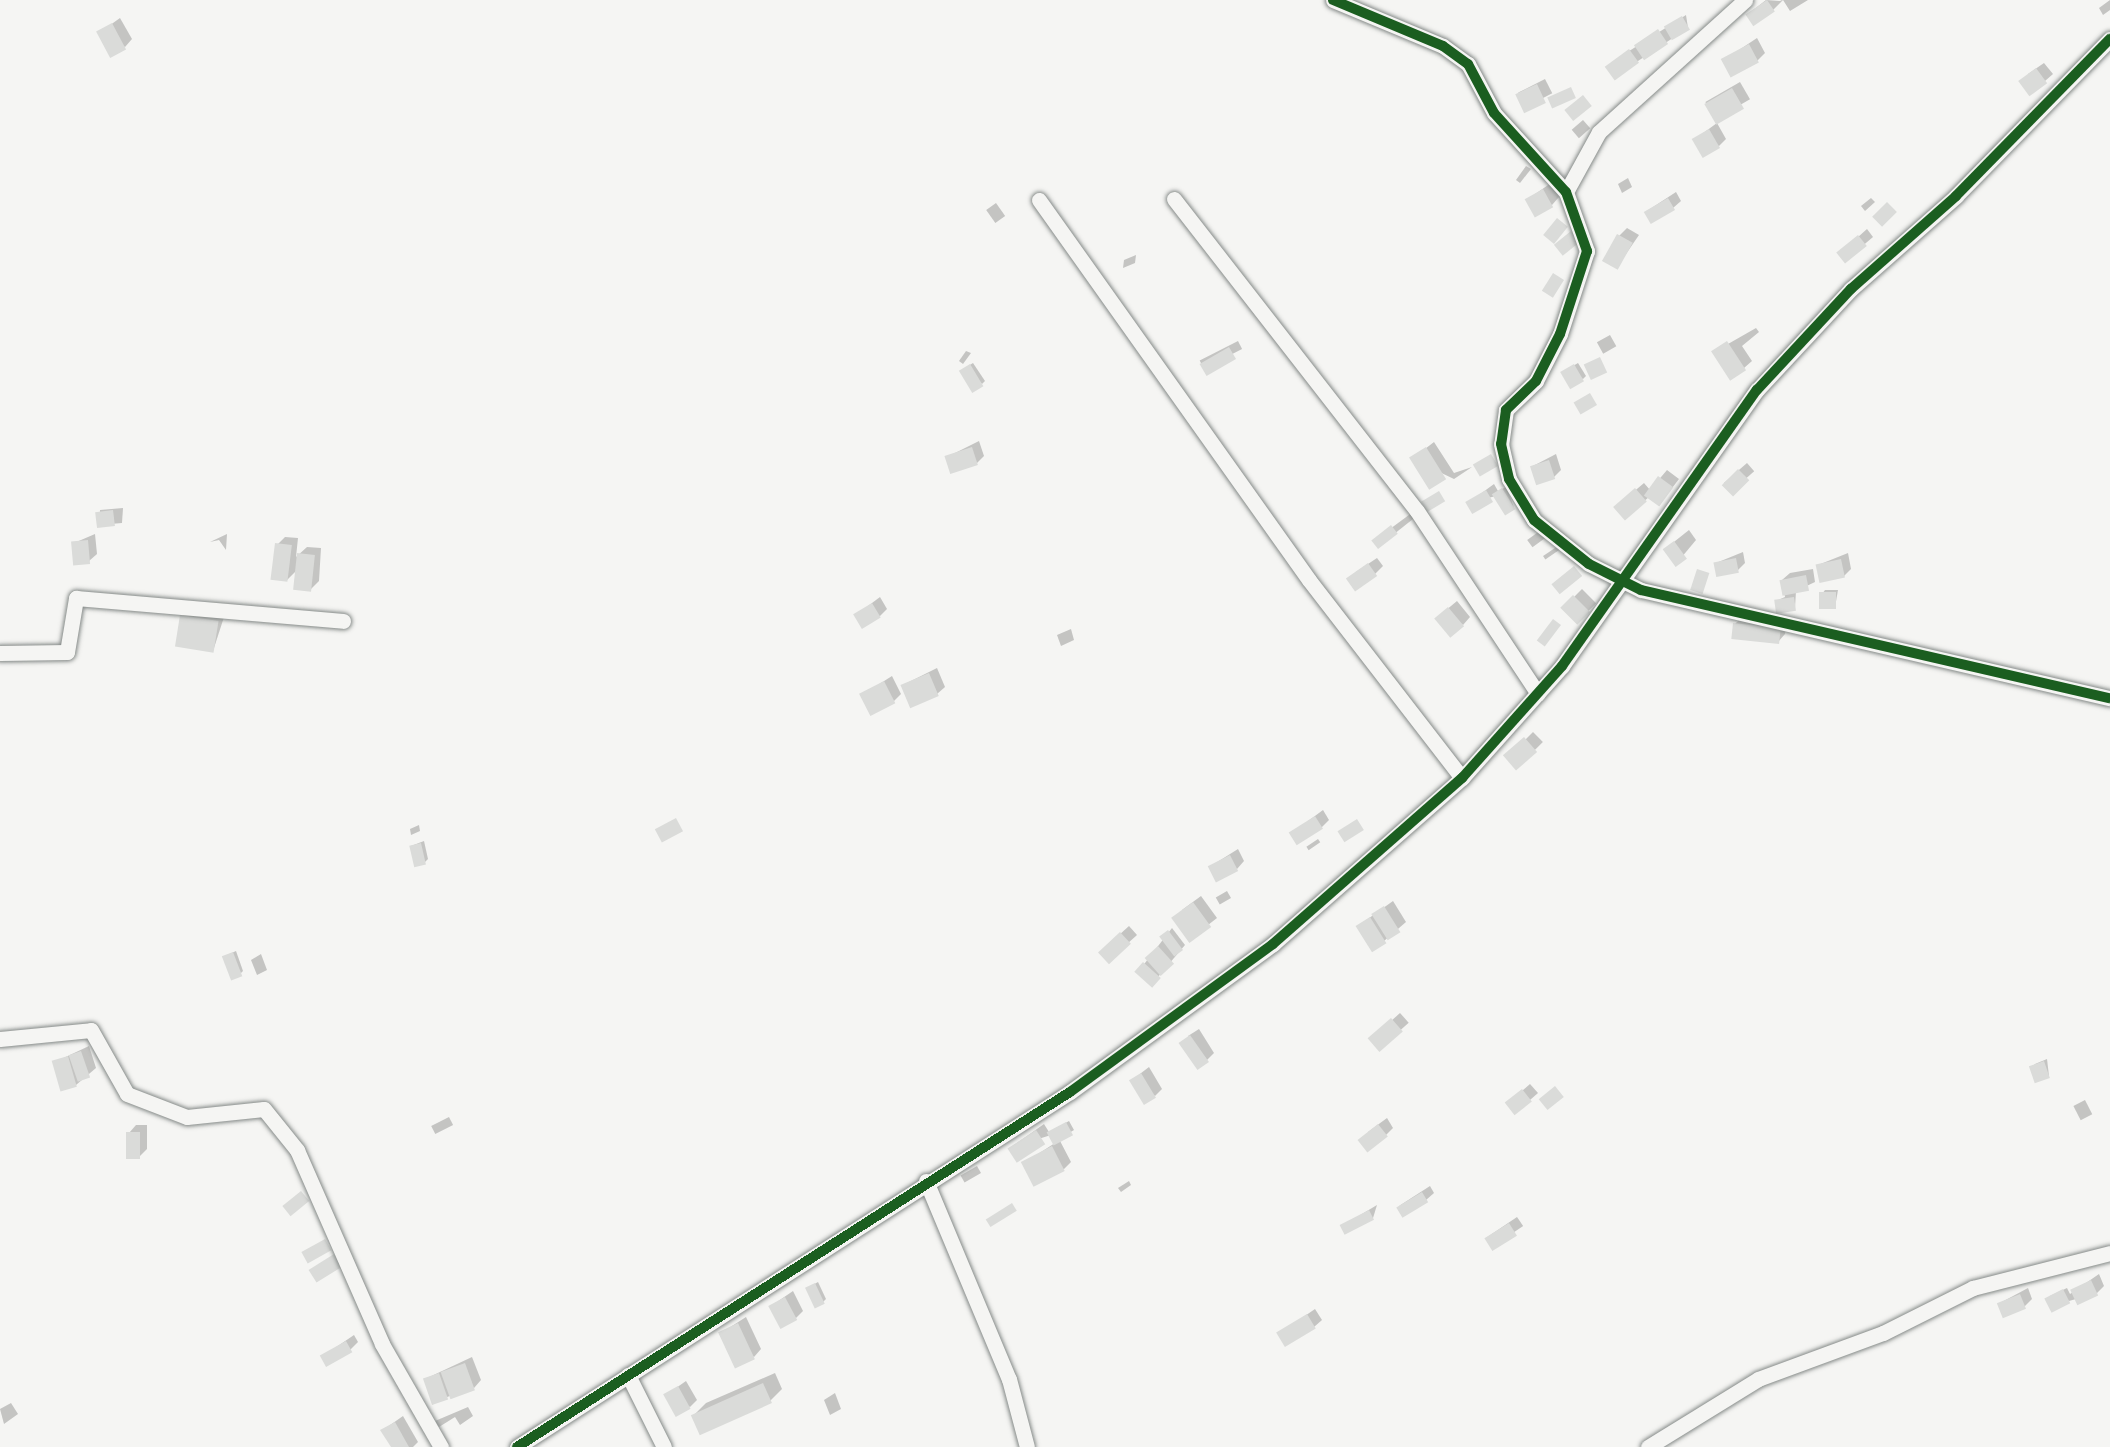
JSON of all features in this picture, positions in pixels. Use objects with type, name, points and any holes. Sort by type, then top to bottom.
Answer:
[{"type":"street","points":[[1333,0],[1443,46],[1468,64],[1494,113],[1566,192],[1587,251],[1560,334],[1536,381],[1506,410],[1501,444],[1509,479],[1534,520],[1624,582],[2110,698]]},
{"type":"street","points":[[1566,192],[1599,132],[1745,0]]},
{"type":"street","points":[[517,1447],[1070,1092],[1273,944],[1462,778],[1538,694],[1624,582],[1758,390],[1851,289],[1956,196],[2110,39]]},
{"type":"street","points":[[1174,198],[1417,511],[1538,694]]},
{"type":"street","points":[[1040,200],[1309,580],[1462,778]]},
{"type":"street","points":[[0,653],[67,652],[76,598],[343,621]]},
{"type":"street","points":[[0,1039],[90,1030],[128,1094],[186,1117],[264,1109],[297,1150],[382,1344],[441,1447]]},
{"type":"street","points":[[926,1181],[1009,1379],[1027,1447]]},
{"type":"street","points":[[1648,1447],[1758,1380],[1883,1333],[1973,1288],[2110,1253]]},
{"type":"street","points":[[628,1375],[664,1447]]},
{"type":"building","points":[[1767,0],[1775,12],[1753,26],[1745,15]]},
{"type":"building","points":[[1682,16],[1690,30],[1672,40],[1664,26]]},
{"type":"building","points":[[112,23],[126,49],[110,58],[96,31]]},
{"type":"building","points":[[1658,29],[1668,44],[1644,60],[1634,45]]},
{"type":"building","points":[[1749,44],[1759,63],[1731,78],[1721,59]]},
{"type":"building","points":[[1629,49],[1639,63],[1615,80],[1605,67]]},
{"type":"building","points":[[2036,68],[2047,83],[2029,96],[2018,81]]},
{"type":"building","points":[[1537,84],[1546,103],[1524,113],[1515,94]]},
{"type":"building","points":[[1571,87],[1576,98],[1552,109],[1547,98]]},
{"type":"building","points":[[1732,88],[1744,109],[1716,125],[1704,104]]},
{"type":"building","points":[[1583,95],[1592,106],[1573,121],[1564,110]]},
{"type":"building","points":[[1709,129],[1720,148],[1703,158],[1692,139]]},
{"type":"building","points":[[1543,189],[1553,207],[1535,218],[1525,199]]},
{"type":"building","points":[[1668,198],[1675,210],[1651,224],[1644,212]]},
{"type":"building","points":[[1887,202],[1897,212],[1882,227],[1872,217]]},
{"type":"building","points":[[1557,218],[1568,227],[1554,244],[1543,235]]},
{"type":"building","points":[[1571,231],[1580,242],[1563,256],[1554,245]]},
{"type":"building","points":[[1617,234],[1633,243],[1618,270],[1602,261]]},
{"type":"building","points":[[1858,235],[1867,246],[1845,264],[1836,253]]},
{"type":"building","points":[[1553,273],[1564,280],[1553,298],[1542,291]]},
{"type":"building","points":[[1727,341],[1746,370],[1730,381],[1711,351]]},
{"type":"building","points":[[1229,347],[1236,359],[1207,376],[1200,364]]},
{"type":"building","points":[[1600,357],[1607,372],[1591,380],[1584,365]]},
{"type":"building","points":[[970,364],[983,386],[972,393],[959,371]]},
{"type":"building","points":[[1574,364],[1584,381],[1570,389],[1560,372]]},
{"type":"building","points":[[1590,393],[1597,405],[1581,415],[1574,402]]},
{"type":"building","points":[[972,447],[978,465],[950,474],[944,456]]},
{"type":"building","points":[[1426,447],[1446,479],[1429,490],[1409,458]]},
{"type":"building","points":[[1491,454],[1498,466],[1480,477],[1473,464]]},
{"type":"building","points":[[1549,460],[1555,479],[1536,485],[1530,466]]},
{"type":"building","points":[[1738,469],[1749,480],[1733,497],[1722,485]]},
{"type":"building","points":[[1658,476],[1673,487],[1659,507],[1644,495]]},
{"type":"building","points":[[1502,488],[1515,509],[1505,516],[1492,494]]},
{"type":"building","points":[[1635,488],[1647,502],[1625,521],[1613,507]]},
{"type":"building","points":[[1486,490],[1493,502],[1472,514],[1465,502]]},
{"type":"building","points":[[1439,491],[1445,501],[1427,512],[1421,502]]},
{"type":"building","points":[[113,510],[115,526],[97,528],[95,512]]},
{"type":"building","points":[[1391,525],[1398,534],[1378,549],[1371,540]]},
{"type":"building","points":[[88,540],[90,564],[73,565],[71,541]]},
{"type":"building","points":[[1674,541],[1687,559],[1676,567],[1663,549]]},
{"type":"building","points":[[275,543],[292,545],[287,582],[270,580]]},
{"type":"building","points":[[297,553],[315,555],[311,592],[293,590]]},
{"type":"building","points":[[1736,558],[1739,573],[1716,577],[1713,562]]},
{"type":"building","points":[[1841,559],[1845,578],[1820,583],[1816,564]]},
{"type":"building","points":[[1368,563],[1377,576],[1355,592],[1346,578]]},
{"type":"building","points":[[1574,566],[1582,576],[1560,594],[1551,584]]},
{"type":"building","points":[[1697,569],[1709,573],[1703,594],[1690,590]]},
{"type":"building","points":[[1806,575],[1809,591],[1783,596],[1779,580]]},
{"type":"building","points":[[1819,592],[1836,592],[1836,609],[1819,609]]},
{"type":"building","points":[[1573,595],[1590,612],[1577,625],[1560,608]]},
{"type":"building","points":[[1794,597],[1796,611],[1776,614],[1774,600]]},
{"type":"building","points":[[872,603],[881,618],[862,629],[853,614]]},
{"type":"building","points":[[1448,607],[1464,626],[1450,638],[1434,619]]},
{"type":"building","points":[[180,615],[219,621],[214,653],[175,647]]},
{"type":"building","points":[[1553,619],[1561,625],[1545,647],[1537,641]]},
{"type":"building","points":[[1733,623],[1781,628],[1779,644],[1731,639]]},
{"type":"building","points":[[929,673],[939,696],[910,708],[900,685]]},
{"type":"building","points":[[884,681],[895,703],[870,716],[859,694]]},
{"type":"building","points":[[1524,737],[1537,752],[1516,770],[1503,755]]},
{"type":"building","points":[[1315,816],[1323,829],[1297,845],[1289,832]]},
{"type":"building","points":[[676,818],[683,831],[662,843],[655,829]]},
{"type":"building","points":[[1357,819],[1364,830],[1344,842],[1337,831]]},
{"type":"building","points":[[421,843],[426,864],[414,867],[409,846]]},
{"type":"building","points":[[1230,855],[1238,871],[1216,882],[1208,866]]},
{"type":"building","points":[[1193,902],[1211,927],[1189,943],[1171,918]]},
{"type":"building","points":[[1384,906],[1400,932],[1388,940],[1371,914]]},
{"type":"building","points":[[1370,917],[1386,943],[1372,952],[1356,926]]},
{"type":"building","points":[[1168,930],[1183,950],[1174,957],[1159,937]]},
{"type":"building","points":[[1120,932],[1131,944],[1109,964],[1098,952]]},
{"type":"building","points":[[1158,946],[1174,964],[1161,976],[1145,958]]},
{"type":"building","points":[[233,952],[242,976],[231,981],[222,956]]},
{"type":"building","points":[[1143,962],[1161,978],[1152,988],[1134,972]]},
{"type":"building","points":[[1391,1018],[1403,1032],[1379,1052],[1368,1038]]},
{"type":"building","points":[[1190,1035],[1209,1062],[1197,1070],[1179,1043]]},
{"type":"building","points":[[81,1051],[90,1077],[78,1082],[69,1055]]},
{"type":"building","points":[[68,1056],[77,1087],[60,1091],[52,1061]]},
{"type":"building","points":[[2044,1061],[2050,1078],[2035,1083],[2029,1066]]},
{"type":"building","points":[[1141,1073],[1156,1098],[1144,1105],[1129,1080]]},
{"type":"building","points":[[1555,1086],[1564,1097],[1547,1110],[1539,1099]]},
{"type":"building","points":[[1522,1089],[1532,1102],[1515,1115],[1505,1103]]},
{"type":"building","points":[[1066,1122],[1073,1135],[1054,1146],[1047,1132]]},
{"type":"building","points":[[1378,1124],[1388,1137],[1367,1153],[1358,1140]]},
{"type":"building","points":[[1036,1130],[1045,1144],[1017,1163],[1007,1149]]},
{"type":"building","points":[[126,1132],[140,1132],[140,1159],[126,1159]]},
{"type":"building","points":[[1052,1146],[1065,1171],[1034,1187],[1021,1162]]},
{"type":"building","points":[[301,1191],[309,1201],[291,1216],[282,1206]]},
{"type":"building","points":[[1422,1192],[1428,1202],[1402,1218],[1396,1207]]},
{"type":"building","points":[[1012,1203],[1017,1211],[990,1227],[986,1219]]},
{"type":"building","points":[[1369,1210],[1374,1220],[1345,1235],[1340,1225]]},
{"type":"building","points":[[1509,1223],[1517,1236],[1492,1251],[1484,1238]]},
{"type":"building","points":[[325,1239],[331,1250],[308,1263],[301,1252]]},
{"type":"building","points":[[334,1254],[342,1267],[317,1283],[309,1270]]},
{"type":"building","points":[[2091,1280],[2098,1295],[2077,1305],[2070,1290]]},
{"type":"building","points":[[815,1283],[825,1304],[815,1308],[805,1288]]},
{"type":"building","points":[[2063,1289],[2070,1303],[2052,1313],[2044,1299]]},
{"type":"building","points":[[2020,1294],[2026,1309],[2003,1318],[1997,1303]]},
{"type":"building","points":[[785,1297],[797,1320],[780,1329],[768,1306]]},
{"type":"building","points":[[1307,1314],[1316,1329],[1285,1347],[1276,1333]]},
{"type":"building","points":[[738,1323],[755,1359],[735,1369],[718,1332]]},
{"type":"building","points":[[346,1341],[352,1352],[326,1367],[320,1356]]},
{"type":"building","points":[[465,1363],[475,1390],[450,1399],[441,1372]]},
{"type":"building","points":[[439,1373],[448,1399],[432,1405],[423,1379]]},
{"type":"building","points":[[763,1383],[772,1403],[700,1435],[691,1415]]},
{"type":"building","points":[[678,1386],[691,1409],[676,1417],[663,1394]]},
{"type":"building","points":[[395,1422],[409,1447],[391,1447],[380,1430]]},
{"type":"cycle path","points":[[1333,0],[1443,46],[1468,64],[1494,113],[1566,192],[1587,251],[1560,334],[1536,381],[1506,410],[1501,444],[1509,479],[1534,520],[1589,564],[1641,590],[2110,698]]},
{"type":"cycle path","points":[[517,1447],[1070,1092],[1273,944],[1462,778],[1562,666],[1757,390],[1851,289],[1956,196],[2110,39]]}]
